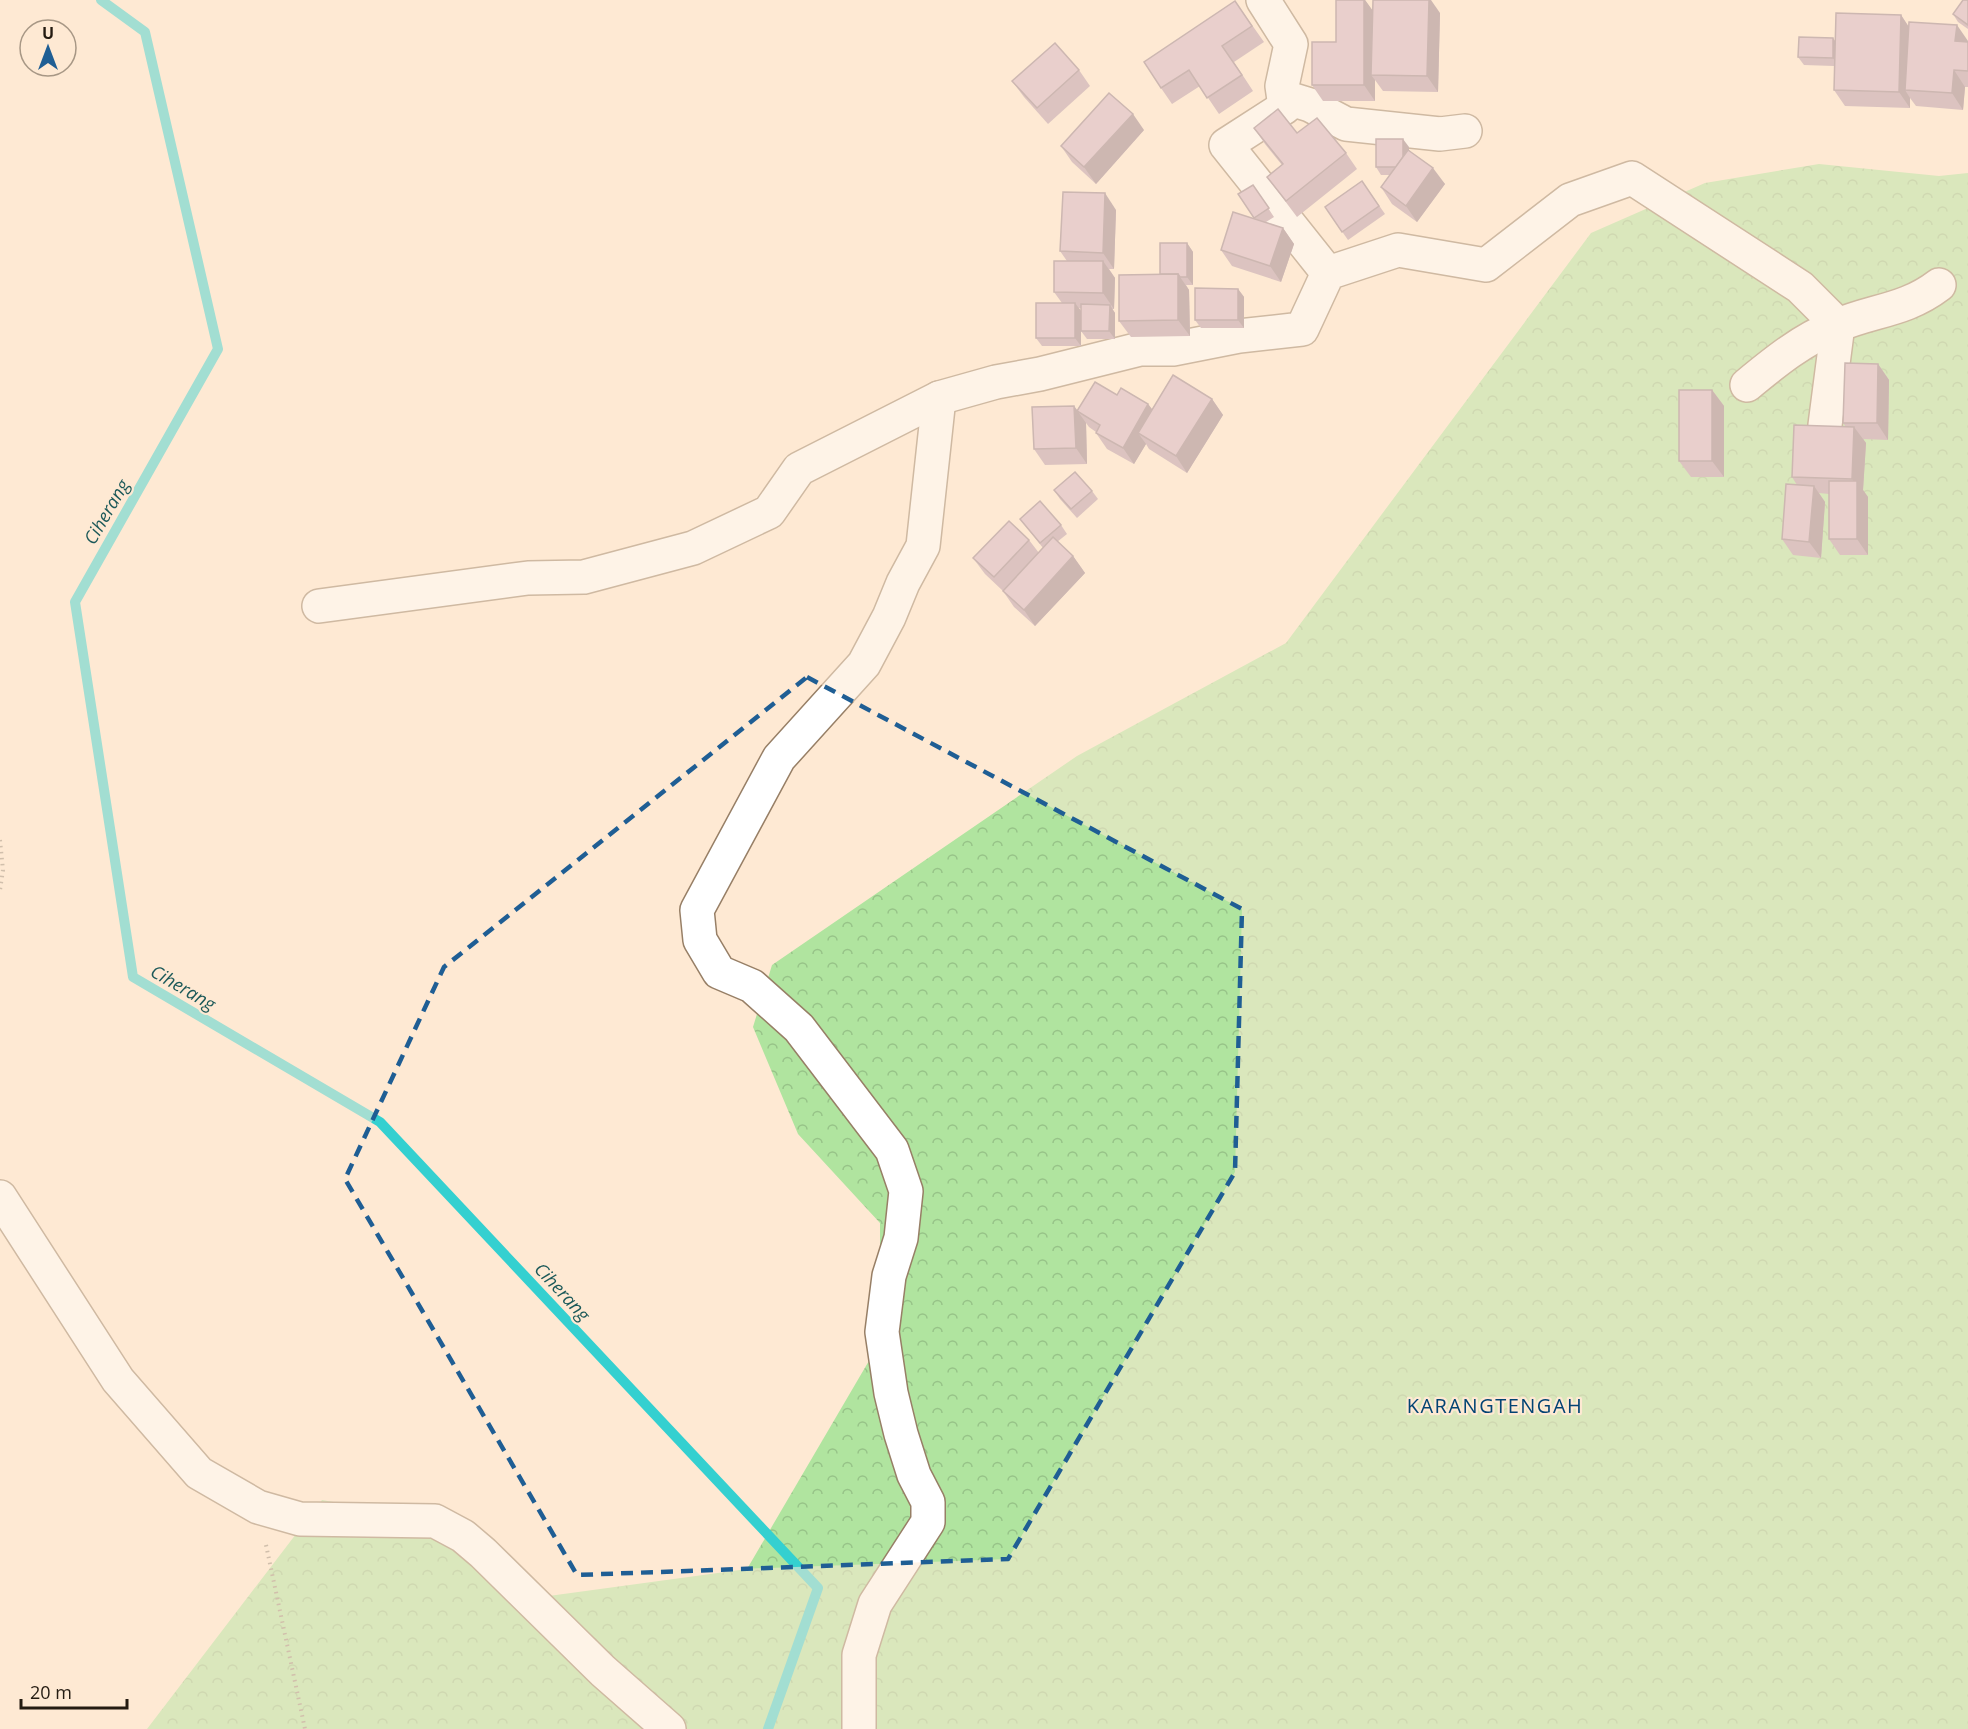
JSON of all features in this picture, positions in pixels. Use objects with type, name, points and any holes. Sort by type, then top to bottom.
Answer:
[{"type":"street","points":[[1263,0],[1292,44],[1282,86],[1285,107],[1226,144],[1328,273]]},
{"type":"street","points":[[1284,97],[1310,105],[1346,124],[1368,129],[1440,134],[1465,131]]},
{"type":"street","points":[[320,606],[528,578],[584,577],[693,548],[769,512],[799,469],[939,398],[996,382],[1040,375],[1140,349],[1173,349],[1239,336],[1302,329],[1328,273],[1398,250],[1486,265],[1570,200],[1632,178],[1800,287],[1838,325]]},
{"type":"street","points":[[1747,385],[1795,345],[1838,325],[1881,314],[1922,298],[1940,285]]},
{"type":"street","points":[[1825,425],[1838,325]]},
{"type":"street","points":[[859,1729],[859,1655],[875,1604],[928,1522],[928,1502],[914,1475],[891,1393],[882,1332],[890,1276],[901,1238],[906,1191],[892,1150],[799,1028],[752,986],[719,972],[700,940],[697,910],[779,758],[864,664],[890,618],[903,583],[923,546],[939,398]]},
{"type":"street","points":[[0,1197],[118,1380],[199,1473],[258,1507],[300,1518],[435,1521],[463,1536],[603,1671],[669,1729]]},
{"type":"path","points":[[0,840],[3,870],[0,890]]},
{"type":"path","points":[[258,1507],[305,1729]]},
{"type":"highlighted area","points":[[807,677],[1242,909],[1235,1172],[1008,1559],[577,1575],[345,1179],[444,967]]},
{"type":"green space","points":[[1819,164],[1939,176],[1968,173],[1968,1729],[147,1729],[322,1500],[429,1519],[512,1601],[747,1569],[880,1342],[880,1223],[798,1134],[753,1027],[772,965],[1077,756],[1286,643],[1591,233],[1705,183]]},
{"type":"building","points":[[1336,0],[1364,0],[1364,85],[1312,85],[1312,42],[1336,42]]},
{"type":"building","points":[[1373,0],[1429,0],[1427,76],[1371,75]]},
{"type":"building","points":[[1963,0],[1968,0],[1968,25],[1953,14]]},
{"type":"building","points":[[1235,1],[1252,26],[1222,46],[1242,75],[1207,98],[1189,70],[1161,88],[1144,62]]},
{"type":"building","points":[[1836,13],[1901,15],[1899,92],[1834,90]]},
{"type":"building","points":[[1909,22],[1957,25],[1955,41],[1968,42],[1968,71],[1954,70],[1952,93],[1905,90]]},
{"type":"building","points":[[1799,37],[1833,38],[1833,58],[1798,57]]},
{"type":"building","points":[[1055,43],[1079,70],[1037,108],[1012,81]]},
{"type":"building","points":[[1109,93],[1133,114],[1084,167],[1061,146]]},
{"type":"building","points":[[1278,109],[1297,133],[1317,118],[1346,153],[1286,201],[1267,177],[1283,164],[1254,128]]},
{"type":"building","points":[[1376,139],[1403,139],[1403,157],[1396,167],[1376,167]]},
{"type":"building","points":[[1408,150],[1433,168],[1406,206],[1381,187]]},
{"type":"building","points":[[1362,181],[1379,206],[1342,232],[1325,207]]},
{"type":"building","points":[[1253,185],[1269,208],[1254,218],[1238,194]]},
{"type":"building","points":[[1063,192],[1105,193],[1103,253],[1060,251]]},
{"type":"building","points":[[1233,212],[1283,228],[1270,266],[1221,250]]},
{"type":"building","points":[[1160,243],[1187,243],[1187,277],[1180,277],[1178,274],[1160,274]]},
{"type":"building","points":[[1054,261],[1103,261],[1103,293],[1054,292]]},
{"type":"building","points":[[1178,274],[1178,320],[1119,321],[1119,275]]},
{"type":"building","points":[[1195,288],[1238,289],[1238,320],[1195,320]]},
{"type":"building","points":[[1036,303],[1075,303],[1075,338],[1036,338]]},
{"type":"building","points":[[1081,304],[1110,305],[1109,331],[1081,331]]},
{"type":"building","points":[[1845,363],[1878,364],[1877,423],[1843,423]]},
{"type":"building","points":[[1173,375],[1212,399],[1176,456],[1138,433]]},
{"type":"building","points":[[1095,382],[1117,395],[1121,388],[1148,404],[1123,448],[1096,433],[1100,425],[1077,411]]},
{"type":"building","points":[[1679,390],[1712,390],[1712,461],[1679,461]]},
{"type":"building","points":[[1074,406],[1076,448],[1034,449],[1032,407]]},
{"type":"building","points":[[1794,425],[1854,427],[1852,479],[1792,477]]},
{"type":"building","points":[[1075,472],[1092,491],[1071,509],[1054,490]]},
{"type":"building","points":[[1829,481],[1857,481],[1857,539],[1829,539]]},
{"type":"building","points":[[1786,484],[1814,486],[1809,542],[1782,539]]},
{"type":"building","points":[[1040,501],[1061,525],[1040,543],[1020,519]]},
{"type":"building","points":[[1009,521],[1029,540],[994,577],[973,558]]},
{"type":"building","points":[[1053,537],[1073,556],[1024,610],[1003,591]]},
{"type":"waterway","name":"Ciherang","points":[[101,0],[145,32],[218,349],[75,602],[133,977],[380,1122],[818,1588],[768,1729]]},
{"type":"district","name":"KARANGTENGAH","points":[[1495,1406]]}]
